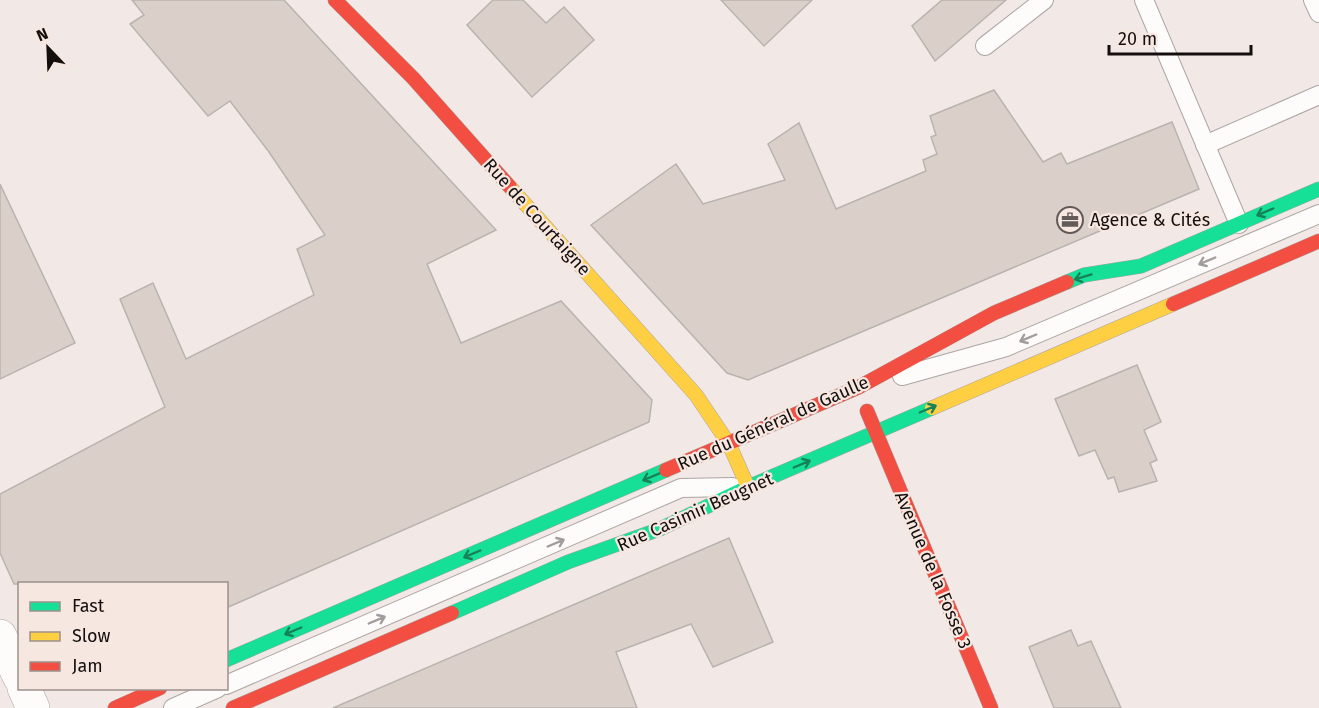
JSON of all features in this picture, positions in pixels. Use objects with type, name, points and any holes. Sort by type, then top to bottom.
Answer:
[{"type":"main road","name":"Rue de Courtaigne","points":[[335,0],[413,78],[696,396],[729,444],[748,487]]},
{"type":"main road","name":"Rue du Général de Gaulle","points":[[228,659],[859,387],[994,313],[1084,276],[1141,266],[1319,189]]},
{"type":"main road","name":"Rue Casimir Beugnet","points":[[239,707],[568,562],[623,546],[692,517],[748,487],[1319,241]]},
{"type":"main road","name":"Avenue de la Fosse 3","points":[[859,387],[874,432],[991,708]]},
{"type":"main road","points":[[115,708],[156,690]]},
{"type":"street","points":[[0,636],[18,674]]},
{"type":"street","points":[[25,690],[33,708]]},
{"type":"lane","points":[[985,46],[1044,0]]},
{"type":"lane","points":[[1144,0],[1239,224]]},
{"type":"lane","points":[[1313,0],[1319,13]]},
{"type":"lane","points":[[1205,145],[1319,95]]},
{"type":"lane","points":[[859,387],[1006,347],[1319,214]]},
{"type":"lane","points":[[228,684],[681,488],[748,487]]},
{"type":"lane","points":[[173,708],[214,690]]},
{"type":"building","points":[[132,0],[284,0],[496,230],[427,264],[461,343],[561,301],[652,400],[649,422],[228,607],[228,582],[18,582],[14,584],[0,553],[0,494],[165,407],[120,299],[153,283],[186,359],[314,295],[297,249],[325,235],[269,152],[230,101],[208,116],[130,24],[144,15]]},
{"type":"building","points":[[493,0],[523,0],[546,23],[564,7],[594,40],[532,97],[467,25]]},
{"type":"building","points":[[721,0],[812,0],[764,46]]},
{"type":"building","points":[[942,0],[1006,0],[935,61],[912,26]]},
{"type":"building","points":[[994,90],[1043,162],[1061,153],[1067,164],[1172,122],[1199,189],[748,380],[727,373],[591,225],[676,164],[703,204],[785,180],[768,144],[799,123],[836,209],[926,171],[923,160],[937,154],[931,137],[936,135],[930,116]]},
{"type":"building","points":[[0,184],[75,343],[0,379]]},
{"type":"building","points":[[1137,365],[1161,422],[1144,430],[1157,460],[1150,463],[1157,481],[1119,492],[1114,477],[1108,479],[1095,450],[1079,456],[1055,399]]},
{"type":"building","points":[[729,538],[773,642],[713,667],[691,624],[616,652],[637,708],[333,708]]},
{"type":"building","points":[[1071,630],[1078,646],[1091,641],[1121,708],[1054,708],[1029,647]]},
{"type":"traffic: fast","points":[[1067,282],[1084,275],[1141,266],[1319,189]]},
{"type":"traffic: fast","points":[[452,613],[568,562],[660,529],[748,487],[932,408]]},
{"type":"traffic: fast","points":[[228,659],[666,470]]},
{"type":"traffic: slow","points":[[510,187],[696,395],[729,444],[748,487]]},
{"type":"traffic: slow","points":[[932,408],[1173,304]]},
{"type":"traffic: jam","points":[[335,0],[413,78],[510,187]]},
{"type":"traffic: jam","points":[[1173,304],[1319,241]]},
{"type":"traffic: jam","points":[[666,470],[859,387],[994,313],[1067,282]]},
{"type":"traffic: jam","points":[[867,411],[991,708]]},
{"type":"traffic: jam","points":[[233,708],[452,613]]},
{"type":"traffic: jam","points":[[115,708],[156,690]]},
{"type":"place","name":"Agence & Cités","points":[[1070,220]]}]
